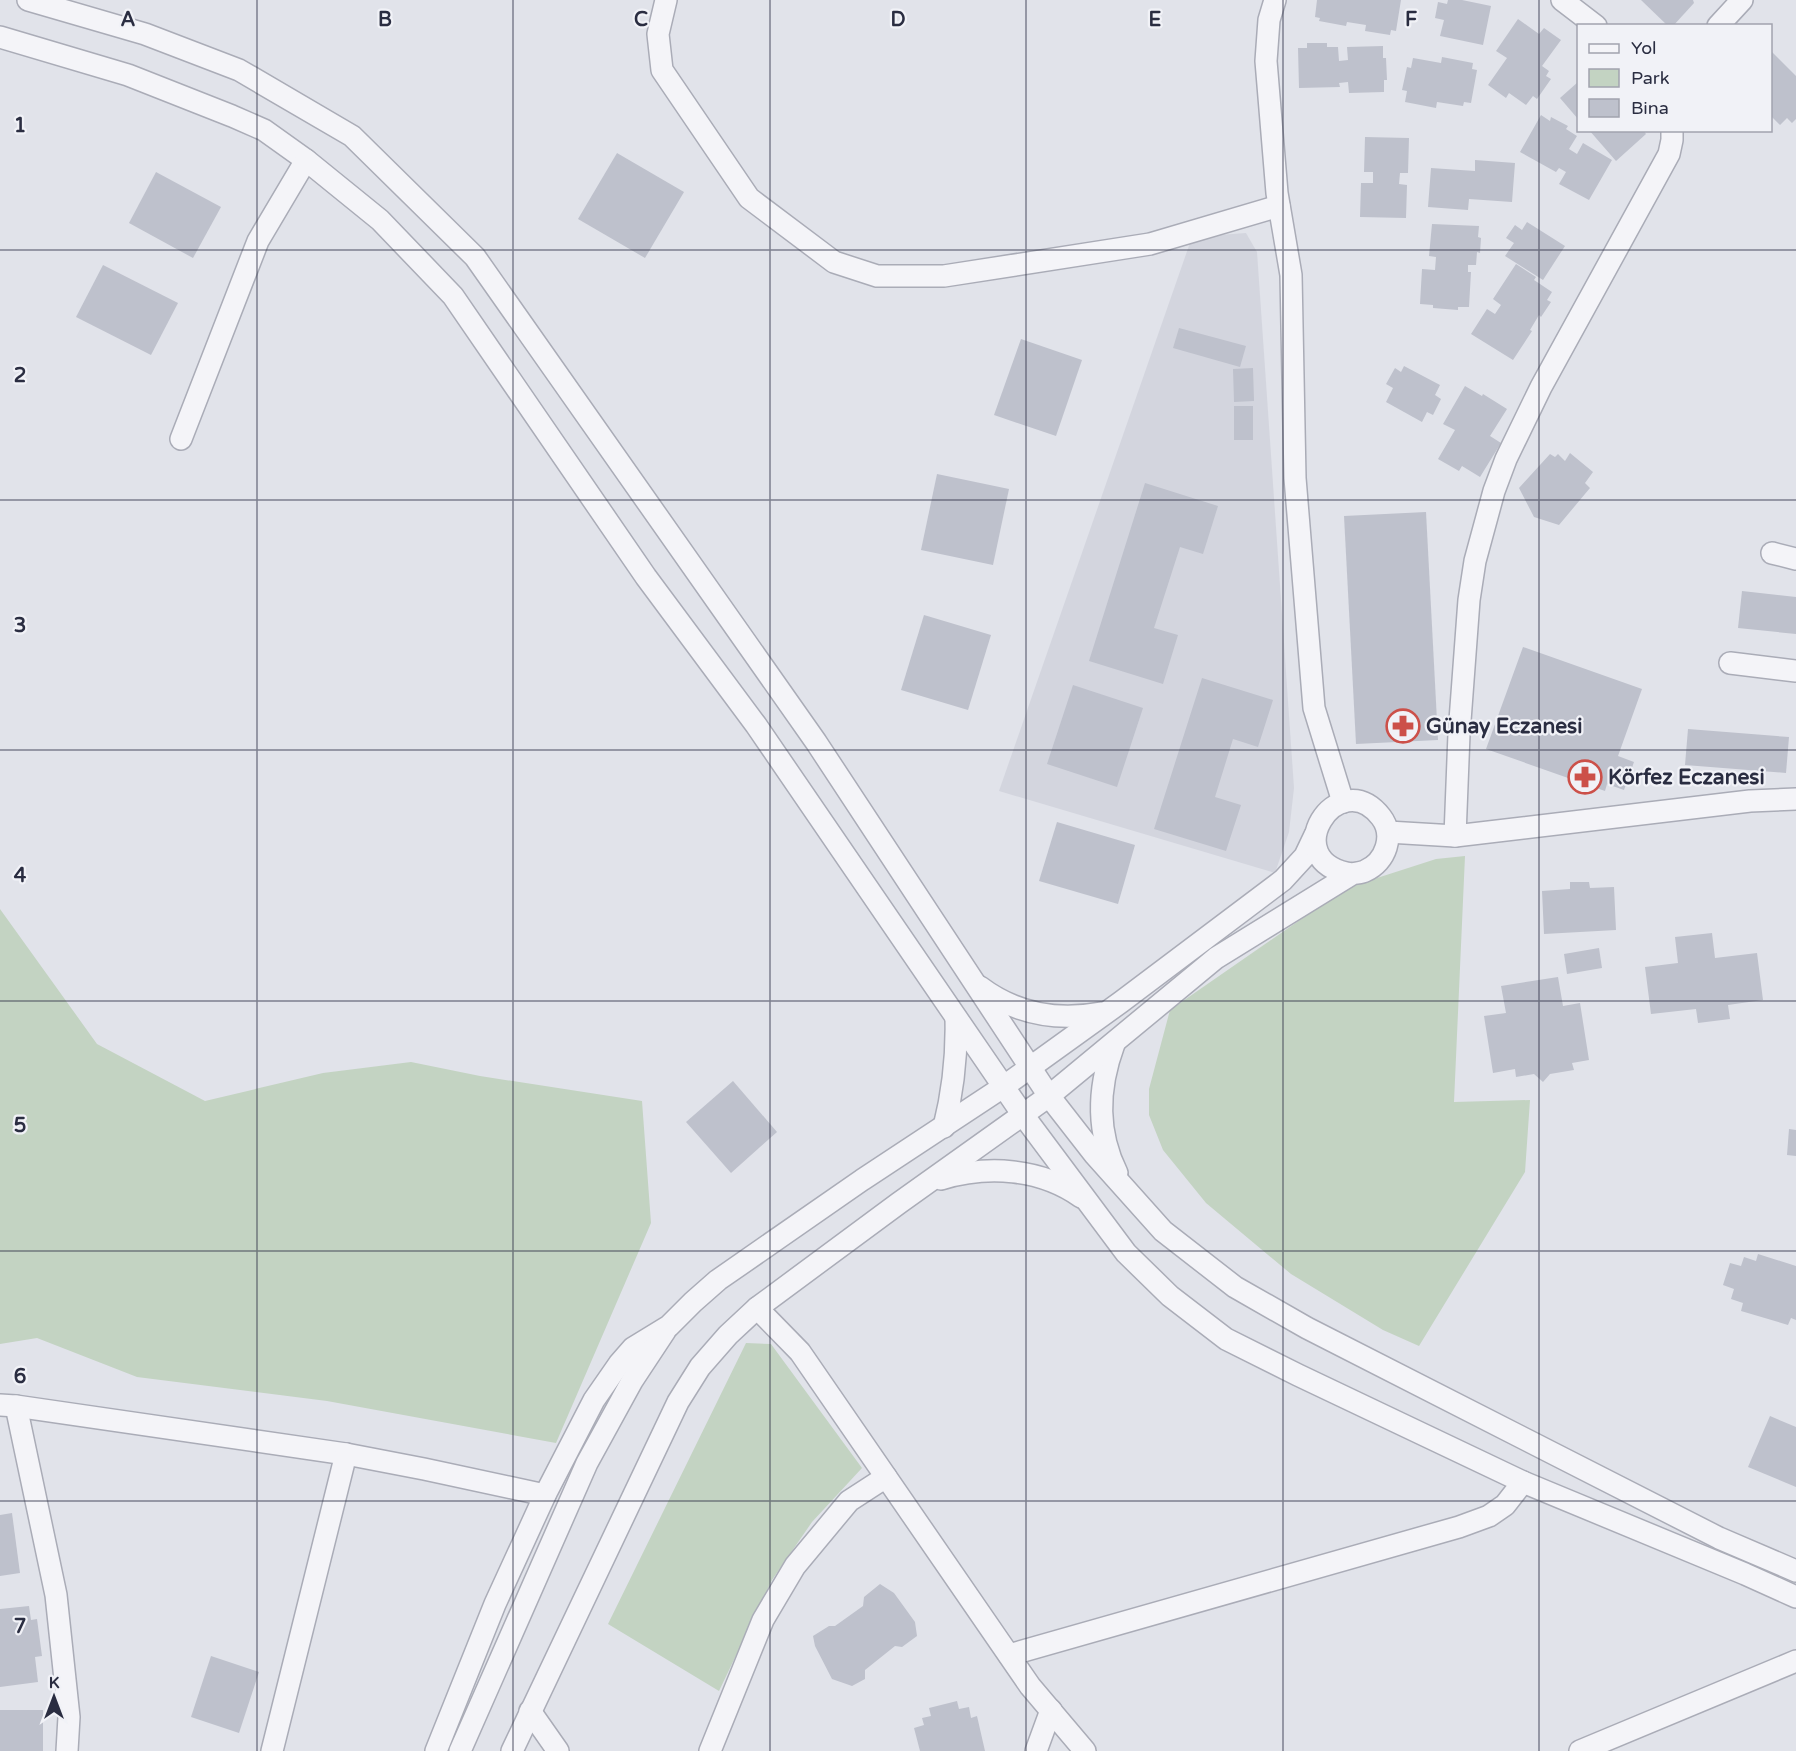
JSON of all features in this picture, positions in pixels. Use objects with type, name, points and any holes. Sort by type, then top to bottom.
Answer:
[{"type":"street","points":[[28,0],[145,34],[239,70],[352,136],[475,257],[816,741],[1029,1068],[1095,1155],[1163,1231],[1235,1287],[1307,1328],[1719,1538],[1796,1571]]},
{"type":"street","points":[[666,0],[658,34],[662,70],[749,198],[834,262],[877,276],[944,276],[1150,244],[1279,206]]},
{"type":"street","points":[[1275,0],[1269,20],[1266,61],[1279,206],[1291,275],[1295,478],[1314,708],[1343,802]]},
{"type":"street","points":[[1562,0],[1593,24]]},
{"type":"street","points":[[1720,24],[1740,1]]},
{"type":"street","points":[[0,37],[128,75],[264,130],[306,160],[380,220],[453,296],[646,577],[756,725],[1023,1115],[1126,1253],[1170,1296],[1226,1339],[1298,1375],[1523,1482],[1745,1574],[1796,1598]]},
{"type":"street","points":[[1455,836],[1459,734],[1469,600],[1477,552],[1494,491],[1506,459],[1540,387],[1669,154],[1672,132]]},
{"type":"street","points":[[181,439],[258,241],[306,160]]},
{"type":"street","points":[[1772,553],[1796,559]]},
{"type":"street","points":[[1730,663],[1796,671]]},
{"type":"street","points":[[1388,832],[1455,836],[1739,802],[1796,799]]},
{"type":"street","points":[[1354,801],[1376,810],[1388,832],[1388,844],[1383,856],[1375,866],[1364,872],[1352,874],[1340,872],[1328,866],[1316,847],[1317,824],[1332,807],[1343,802],[1354,801]]},
{"type":"street","points":[[436,1751],[495,1604],[545,1494],[594,1400],[633,1348],[669,1326],[718,1280],[862,1180],[1003,1087],[1283,880],[1305,856],[1315,835]]},
{"type":"street","points":[[512,1751],[678,1402],[700,1367],[728,1335],[757,1308],[1049,1096],[1216,958],[1352,874]]},
{"type":"street","points":[[972,981],[1005,1003],[1042,1014],[1063,1017],[1105,1013]]},
{"type":"street","points":[[944,1128],[953,1082],[956,1018]]},
{"type":"street","points":[[1114,1043],[1104,1077],[1101,1113],[1103,1130],[1113,1164],[1130,1194]]},
{"type":"street","points":[[919,1189],[935,1181],[970,1172],[1005,1170],[1059,1184],[1090,1203]]},
{"type":"street","points":[[757,1308],[800,1352],[1030,1686],[1085,1751]]},
{"type":"street","points":[[460,1751],[587,1463],[632,1381],[669,1326]]},
{"type":"street","points":[[67,1751],[69,1717],[56,1595],[8,1406],[346,1454],[545,1494]]},
{"type":"street","points":[[272,1751],[346,1454]]},
{"type":"street","points":[[710,1751],[763,1620],[795,1566],[849,1501],[886,1477]]},
{"type":"street","points":[[1009,1655],[1459,1527],[1489,1516],[1504,1505],[1523,1482]]},
{"type":"street","points":[[1581,1751],[1796,1661]]},
{"type":"street","points":[[1036,1751],[1051,1710]]},
{"type":"street","points":[[530,1711],[558,1751]]},
{"type":"shaded area","points":[[1246,233],[1257,252],[1294,788],[1289,832],[1275,873],[999,791],[1192,237]]},
{"type":"green space","points":[[1465,856],[1454,1102],[1530,1100],[1525,1172],[1419,1346],[1383,1330],[1291,1274],[1206,1203],[1163,1150],[1149,1115],[1149,1089],[1170,1010],[1346,888],[1436,859]]},
{"type":"green space","points":[[0,909],[97,1044],[205,1101],[323,1073],[411,1062],[480,1076],[642,1101],[651,1223],[556,1443],[327,1401],[137,1377],[37,1338],[0,1344]]},
{"type":"green space","points":[[746,1343],[771,1344],[862,1468],[812,1522],[772,1580],[719,1691],[608,1624]]},
{"type":"building","points":[[1317,0],[1401,0],[1396,31],[1391,30],[1390,35],[1365,31],[1366,25],[1347,22],[1346,26],[1319,21],[1320,18],[1315,17]]},
{"type":"building","points":[[1448,0],[1462,0],[1491,6],[1483,45],[1440,36],[1444,20],[1435,18],[1438,2],[1447,4]]},
{"type":"building","points":[[1641,0],[1693,0],[1694,3],[1675,24],[1666,24]]},
{"type":"building","points":[[1518,19],[1539,34],[1544,28],[1561,40],[1542,66],[1549,71],[1546,76],[1551,79],[1537,99],[1533,96],[1526,105],[1509,93],[1506,98],[1488,85],[1507,58],[1496,51]]},
{"type":"building","points":[[1307,43],[1327,43],[1327,47],[1338,47],[1339,61],[1348,60],[1347,47],[1383,46],[1387,80],[1384,80],[1384,92],[1349,93],[1348,82],[1339,83],[1340,87],[1299,88],[1298,48],[1307,48]]},
{"type":"building","points":[[1772,52],[1796,76],[1796,119],[1792,123],[1787,118],[1780,125],[1772,117]]},
{"type":"building","points":[[1442,57],[1473,63],[1472,69],[1477,70],[1471,103],[1464,102],[1463,106],[1437,102],[1436,108],[1405,102],[1407,91],[1402,90],[1407,67],[1411,68],[1413,58],[1441,63]]},
{"type":"building","points":[[1577,83],[1577,118],[1560,98]]},
{"type":"building","points":[[1541,115],[1550,121],[1551,117],[1568,126],[1566,129],[1577,136],[1569,149],[1577,154],[1583,143],[1612,160],[1589,200],[1559,184],[1566,172],[1559,168],[1556,172],[1520,152]]},
{"type":"building","points":[[1591,132],[1644,132],[1646,134],[1616,161]]},
{"type":"building","points":[[1365,137],[1409,138],[1408,173],[1400,173],[1399,184],[1407,185],[1406,218],[1360,217],[1361,183],[1373,183],[1373,172],[1364,172]]},
{"type":"building","points":[[617,153],[684,192],[645,258],[578,219]]},
{"type":"building","points":[[1475,160],[1515,163],[1512,202],[1469,199],[1468,210],[1428,207],[1431,168],[1475,171]]},
{"type":"building","points":[[156,172],[221,207],[193,258],[129,223]]},
{"type":"building","points":[[1527,222],[1565,246],[1543,280],[1505,256],[1514,243],[1506,238],[1515,225],[1522,230]]},
{"type":"building","points":[[1432,224],[1479,226],[1480,253],[1477,252],[1476,265],[1468,265],[1468,272],[1471,272],[1469,307],[1458,307],[1458,310],[1433,308],[1433,305],[1420,304],[1422,269],[1435,270],[1436,257],[1429,256]]},
{"type":"building","points":[[1516,264],[1536,277],[1534,280],[1552,292],[1547,300],[1551,302],[1541,317],[1539,315],[1530,330],[1532,331],[1513,360],[1471,334],[1487,309],[1495,314],[1501,305],[1493,299]]},
{"type":"building","points":[[103,265],[178,303],[151,355],[76,317]]},
{"type":"building","points":[[1179,328],[1246,346],[1240,367],[1173,348]]},
{"type":"building","points":[[1021,339],[1082,360],[1056,436],[994,415]]},
{"type":"building","points":[[1404,366],[1440,385],[1435,395],[1441,399],[1433,415],[1427,412],[1422,422],[1386,402],[1393,388],[1386,384],[1395,368],[1401,372]]},
{"type":"building","points":[[1253,368],[1254,401],[1234,402],[1233,369]]},
{"type":"building","points":[[1465,386],[1507,409],[1490,436],[1501,443],[1480,477],[1462,466],[1459,471],[1438,459],[1455,430],[1443,424]]},
{"type":"building","points":[[1234,406],[1253,406],[1253,440],[1234,440]]},
{"type":"building","points":[[1570,453],[1593,472],[1585,483],[1590,488],[1559,525],[1534,517],[1519,488],[1550,454],[1555,457],[1558,454],[1565,461]]},
{"type":"building","points":[[937,474],[1009,489],[993,565],[921,550]]},
{"type":"building","points":[[1145,483],[1218,506],[1203,554],[1180,547],[1154,628],[1178,635],[1163,684],[1089,661]]},
{"type":"building","points":[[1426,512],[1438,740],[1356,744],[1344,516]]},
{"type":"building","points":[[1742,591],[1796,597],[1796,634],[1738,628]]},
{"type":"building","points":[[924,615],[991,635],[968,710],[901,690]]},
{"type":"building","points":[[1523,647],[1642,689],[1618,756],[1634,762],[1624,790],[1607,784],[1605,791],[1486,749]]},
{"type":"building","points":[[1202,678],[1273,700],[1258,747],[1233,739],[1215,797],[1241,805],[1226,851],[1154,829]]},
{"type":"building","points":[[1073,685],[1143,708],[1117,787],[1047,764]]},
{"type":"building","points":[[1688,729],[1789,737],[1786,773],[1685,765]]},
{"type":"building","points":[[1057,822],[1135,845],[1118,904],[1039,881]]},
{"type":"building","points":[[1570,882],[1589,882],[1590,888],[1614,887],[1616,930],[1544,934],[1542,891],[1570,889]]},
{"type":"building","points":[[1712,933],[1715,958],[1757,953],[1763,1000],[1728,1005],[1730,1019],[1698,1023],[1696,1009],[1651,1014],[1645,967],[1678,963],[1675,937]]},
{"type":"building","points":[[1599,948],[1602,968],[1567,974],[1564,954]]},
{"type":"building","points":[[1558,977],[1563,1006],[1580,1003],[1589,1060],[1572,1063],[1574,1070],[1550,1074],[1543,1082],[1534,1074],[1516,1077],[1515,1069],[1493,1073],[1484,1016],[1506,1013],[1501,986]]},
{"type":"building","points":[[733,1081],[777,1132],[731,1173],[686,1122]]},
{"type":"building","points":[[1789,1129],[1796,1130],[1796,1156],[1787,1155]]},
{"type":"building","points":[[1758,1254],[1796,1266],[1796,1320],[1791,1318],[1788,1325],[1741,1311],[1743,1303],[1731,1299],[1734,1289],[1723,1285],[1730,1263],[1741,1266],[1744,1257],[1756,1261]]},
{"type":"building","points":[[1770,1416],[1796,1427],[1796,1487],[1748,1467]]},
{"type":"building","points":[[12,1513],[20,1573],[0,1576],[0,1515]]},
{"type":"building","points":[[880,1584],[894,1593],[915,1622],[917,1636],[902,1647],[895,1646],[865,1670],[865,1679],[852,1686],[832,1679],[815,1646],[813,1636],[829,1626],[835,1626],[863,1606],[864,1597]]},
{"type":"building","points":[[29,1606],[31,1620],[37,1619],[42,1656],[35,1657],[38,1682],[0,1687],[0,1609]]},
{"type":"building","points":[[211,1656],[259,1672],[239,1733],[191,1717]]},
{"type":"building","points":[[957,1701],[959,1709],[969,1707],[971,1718],[977,1716],[985,1751],[920,1751],[914,1728],[924,1725],[922,1718],[931,1716],[929,1708]]},
{"type":"building","points":[[0,1710],[43,1710],[43,1751],[0,1751]]},
{"type":"place","name":"Günay Eczanesi","points":[[1403,726]]},
{"type":"place","name":"Körfez Eczanesi","points":[[1585,777]]}]
